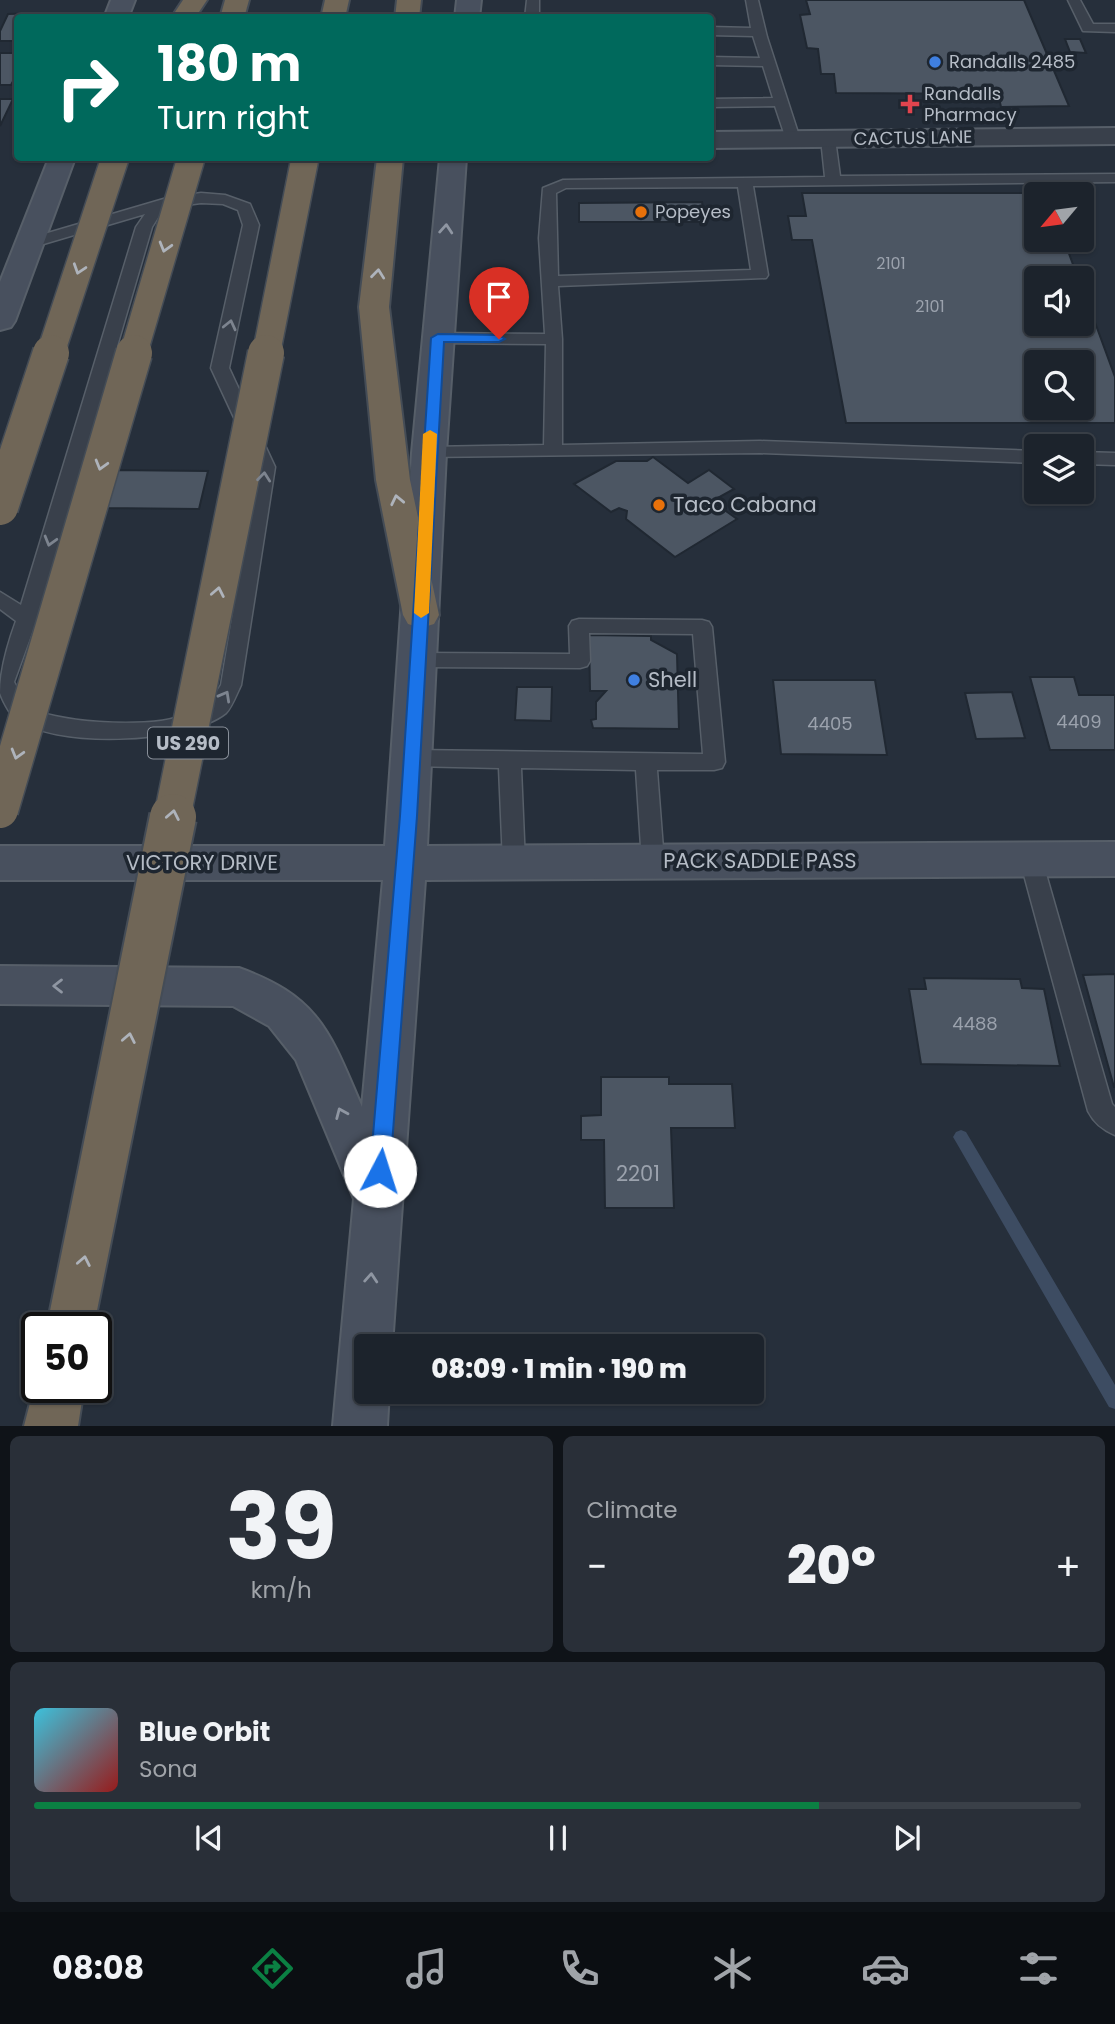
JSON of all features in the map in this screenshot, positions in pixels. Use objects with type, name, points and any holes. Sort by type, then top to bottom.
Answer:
[{"type":"highway","points":[[0,506],[115,161]]},
{"type":"highway","points":[[0,810],[190,161]]},
{"type":"highway","name":"US 290","points":[[73,1312],[304,161]]},
{"type":"highway","points":[[390,161],[374,307],[393,480],[421,615]]},
{"type":"highway","points":[[51,1426],[55,1403]]},
{"type":"main road","points":[[0,321],[61,161]]},
{"type":"main road","points":[[367,1334],[405,863],[429,453],[453,161]]},
{"type":"main road","name":"PACK SADDLE PASS","points":[[405,863],[1115,859]]},
{"type":"main road","name":"VICTORY DRIVE","points":[[0,863],[405,863]]},
{"type":"main road","points":[[0,985],[239,987],[285,1012],[314,1048],[377,1199]]},
{"type":"main road","points":[[360,1426],[362,1404]]},
{"type":"street","name":"CACTUS LANE","points":[[714,140],[1115,136]]},
{"type":"lane","points":[[752,0],[758,32],[793,139]]},
{"type":"lane","points":[[1074,0],[1088,28],[1115,29]]},
{"type":"lane","points":[[714,31],[758,32]]},
{"type":"lane","points":[[714,61],[767,62]]},
{"type":"lane","points":[[714,103],[780,103]]},
{"type":"lane","points":[[828,139],[834,180]]},
{"type":"lane","points":[[553,450],[554,339],[547,238],[548,191],[563,184],[1115,178]]},
{"type":"lane","points":[[550,281],[760,275],[745,183]]},
{"type":"lane","points":[[30,243],[158,206],[191,199],[213,199],[245,207],[250,215],[251,225],[220,368],[266,467],[231,685],[219,707],[178,726],[154,730],[84,729],[50,724],[21,712],[4,682],[27,619],[144,227],[158,206]]},
{"type":"lane","points":[[438,338],[554,339]]},
{"type":"lane","points":[[429,453],[760,447],[1024,457]]},
{"type":"lane","points":[[1094,458],[1115,459]]},
{"type":"lane","points":[[0,599],[27,619]]},
{"type":"lane","points":[[411,758],[714,762],[702,627],[579,626],[580,661],[418,660]]},
{"type":"lane","points":[[510,760],[514,863]]},
{"type":"lane","points":[[646,762],[653,862]]},
{"type":"lane","points":[[1031,860],[1101,1111],[1115,1123]]},
{"type":"building","name":"Randalls 2485","points":[[806,0],[1024,0],[1069,106],[1001,107],[998,94],[836,93],[834,74],[821,74],[818,49],[807,48],[800,15],[810,14]]},
{"type":"building","points":[[43,13],[14,14],[14,41],[0,41],[0,31],[8,14]]},
{"type":"building","points":[[1065,39],[1080,39],[1086,53],[1070,52]]},
{"type":"building","points":[[0,53],[14,53],[14,79],[11,85],[0,85]]},
{"type":"building","points":[[0,99],[13,99],[0,126]]},
{"type":"building","points":[[802,193],[1024,193],[1024,252],[1068,252],[1074,266],[1024,266],[1024,336],[1094,336],[1094,320],[1115,377],[1115,423],[846,423],[812,240],[792,240],[788,216],[806,216]]},
{"type":"building","name":"Popeyes","points":[[702,202],[705,222],[579,222],[579,203]]},
{"type":"building","name":"Taco Cabana","points":[[653,457],[688,483],[709,470],[734,489],[712,501],[737,519],[675,557],[626,519],[627,511],[619,508],[611,512],[574,484],[616,461],[647,461]]},
{"type":"building","points":[[113,470],[208,471],[199,509],[102,508]]},
{"type":"building","name":"Shell","points":[[589,635],[651,636],[651,640],[677,654],[679,729],[593,728],[591,720],[596,719],[596,702],[606,691],[590,691]]},
{"type":"building","points":[[1030,677],[1074,677],[1079,695],[1115,695],[1115,750],[1050,750]]},
{"type":"building","points":[[773,680],[875,680],[887,755],[781,754]]},
{"type":"building","points":[[517,687],[552,687],[551,721],[515,720]]},
{"type":"building","points":[[1012,692],[1025,738],[976,739],[965,693]]},
{"type":"building","points":[[1115,974],[1115,1087],[1114,1087],[1083,975]]},
{"type":"building","points":[[924,978],[1020,979],[1022,988],[1044,989],[1060,1066],[921,1064],[909,989],[926,989]]},
{"type":"building","points":[[601,1077],[669,1077],[669,1084],[732,1084],[735,1128],[671,1128],[674,1208],[605,1208],[604,1140],[581,1140],[581,1116],[601,1115]]},
{"type":"waterway","points":[[961,1137],[1115,1401]]},
{"type":"slow traffic","points":[[421,613],[430,434]]},
{"type":"place","name":"Randalls 2485","points":[[935,62]]},
{"type":"place","name":"Randalls Pharmacy","points":[[910,104]]},
{"type":"place","name":"Popeyes","points":[[641,212]]},
{"type":"place","name":"Taco Cabana","points":[[659,505]]},
{"type":"place","name":"Shell","points":[[634,680]]},
{"type":"route","points":[[380,1171],[408,816],[438,338],[499,339]]}]
